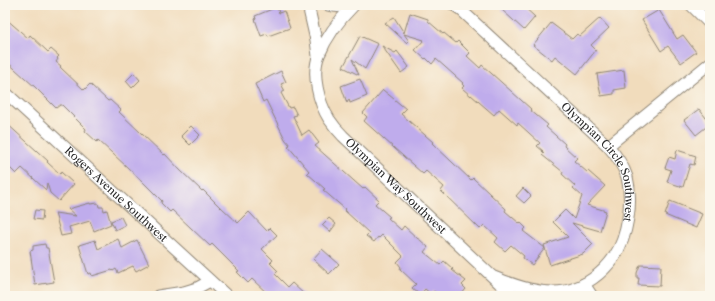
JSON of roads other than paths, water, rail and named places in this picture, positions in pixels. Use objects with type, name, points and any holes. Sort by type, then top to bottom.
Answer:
[{"type":"street","name":"Olympian Way Southwest","points":[[308,5],[318,56],[316,69],[319,97],[329,120],[343,136],[512,296]]},
{"type":"street","points":[[328,5],[348,5]]},
{"type":"street","name":"Olympian Way Southwest","points":[[318,56],[330,33],[354,5]]},
{"type":"street","name":"Olympian Circle Southwest","points":[[454,5],[608,146],[619,159],[626,176],[630,195],[629,214],[622,240],[614,256],[601,273],[584,284],[565,291],[544,292],[516,286],[494,278]]},
{"type":"street","points":[[691,5],[710,24]]},
{"type":"street","points":[[608,146],[710,63]]},
{"type":"street","name":"Rogers Avenue Southwest","points":[[5,92],[227,296]]},
{"type":"street","points":[[158,296],[184,292],[197,288],[210,281]]},
{"type":"street","points":[[584,284],[592,296]]}]
